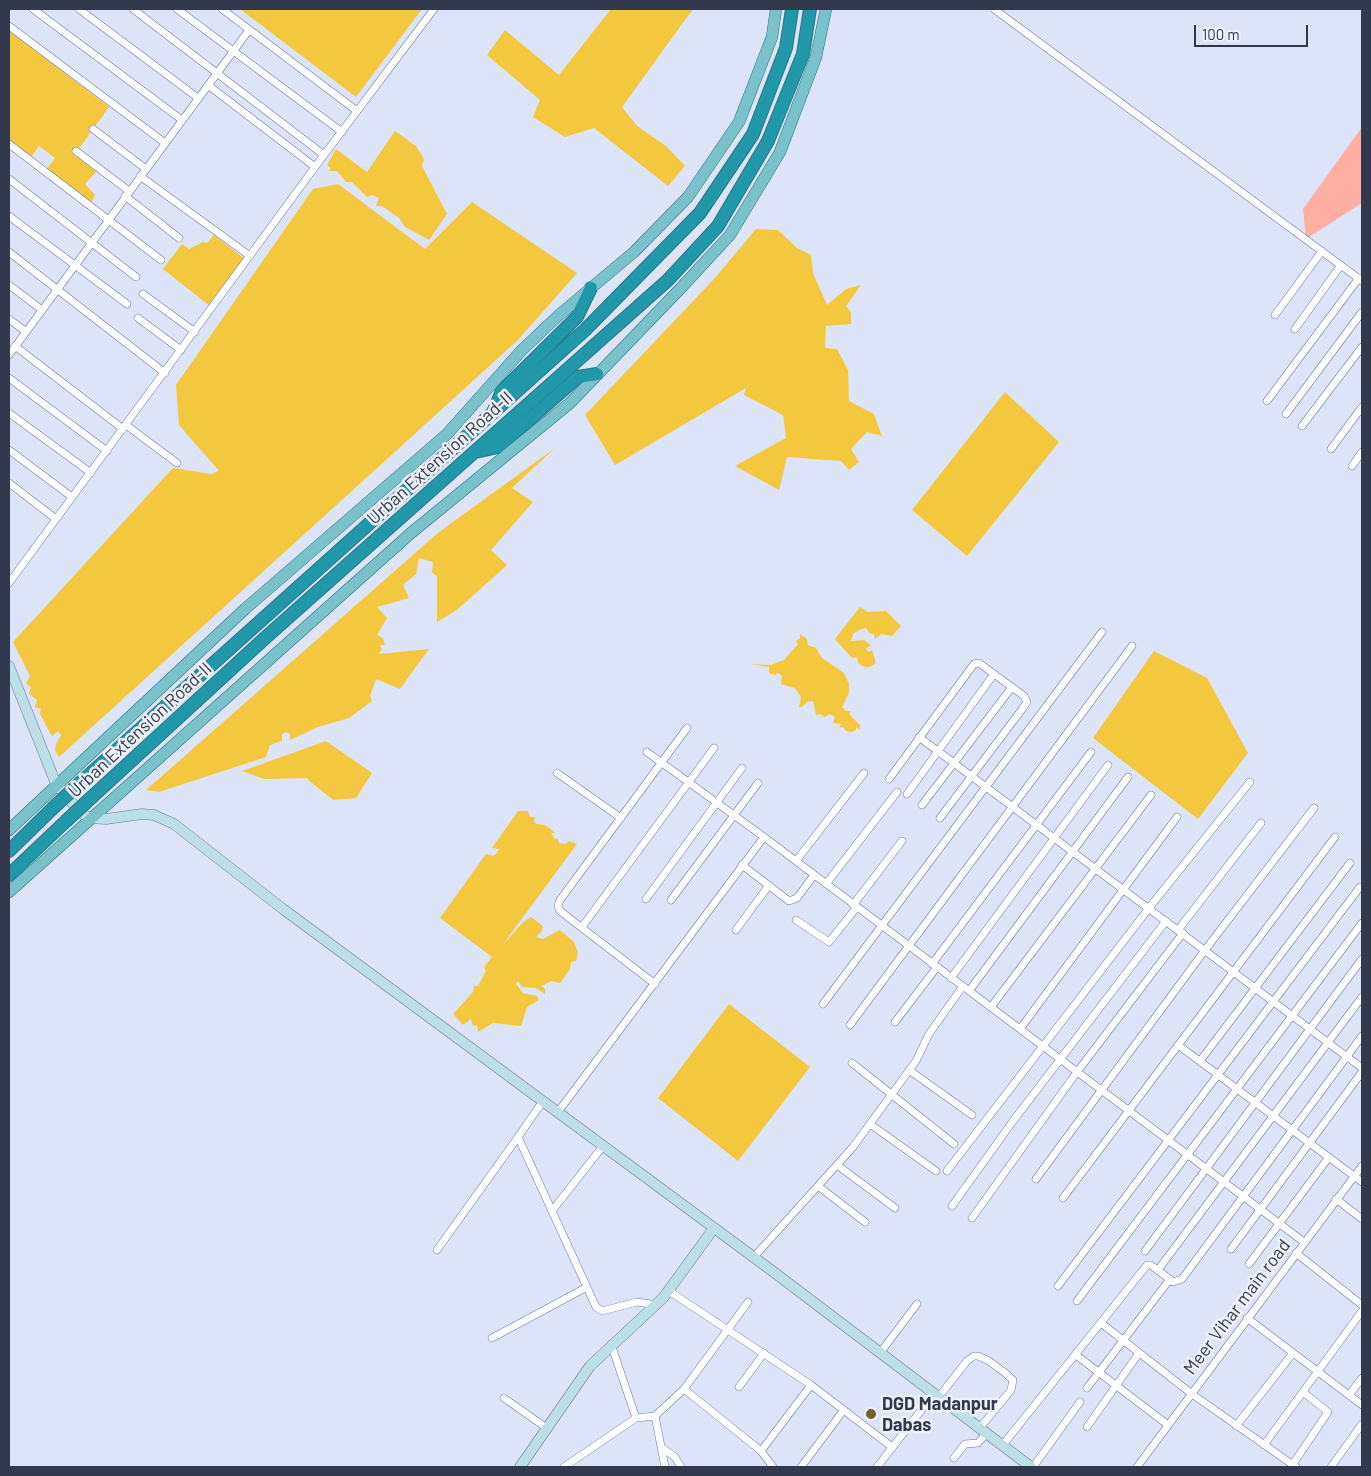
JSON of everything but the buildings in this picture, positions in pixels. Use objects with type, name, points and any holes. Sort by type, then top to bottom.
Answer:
[{"type":"highway","name":"Urban Extension Road-II","points":[[9,851],[81,782],[585,330],[700,213],[753,134],[786,48],[792,9]]},
{"type":"highway","name":"Urban Extension Road-II","points":[[9,875],[265,638],[668,280],[718,226],[768,142],[803,54],[810,9]]},
{"type":"highway","points":[[492,415],[502,391],[577,318],[591,288]]},
{"type":"highway","points":[[473,452],[498,447],[578,377],[597,374]]},
{"type":"main road","points":[[9,830],[245,609],[447,434],[522,350],[634,252],[688,197],[739,122],[772,37],[776,9]]},
{"type":"main road","points":[[9,892],[411,533],[570,403],[730,235],[780,152],[816,57],[826,9]]},
{"type":"main road","points":[[9,666],[56,784],[79,812],[92,818],[106,819],[142,814],[154,815],[174,824],[283,909],[714,1228],[1032,1467]]},
{"type":"main road","points":[[520,1467],[590,1366],[611,1344],[657,1305],[714,1228]]},
{"type":"street","points":[[32,9],[182,120]]},
{"type":"street","points":[[80,9],[198,98]]},
{"type":"street","points":[[133,9],[324,155]]},
{"type":"street","points":[[177,9],[342,132]]},
{"type":"street","points":[[222,9],[357,111]]},
{"type":"street","points":[[9,583],[182,350],[314,167],[434,9]]},
{"type":"street","points":[[994,9],[1360,279],[1267,401]]},
{"type":"street","points":[[9,26],[165,144]]},
{"type":"street","points":[[9,353],[250,30]]},
{"type":"street","points":[[208,85],[314,167]]},
{"type":"street","points":[[93,129],[146,169]]},
{"type":"street","points":[[9,144],[161,260]]},
{"type":"street","points":[[76,151],[180,238]]},
{"type":"street","points":[[140,176],[250,256]]},
{"type":"street","points":[[9,179],[136,277]]},
{"type":"street","points":[[9,216],[127,304]]},
{"type":"street","points":[[1275,315],[1322,251]]},
{"type":"street","points":[[9,252],[165,373]]},
{"type":"street","points":[[1295,329],[1341,265]]},
{"type":"street","points":[[9,285],[42,310]]},
{"type":"street","points":[[144,294],[194,332]]},
{"type":"street","points":[[1286,414],[1362,312]]},
{"type":"street","points":[[138,318],[182,350]]},
{"type":"street","points":[[9,319],[26,332]]},
{"type":"street","points":[[16,346],[177,463]]},
{"type":"street","points":[[1302,426],[1362,347]]},
{"type":"street","points":[[9,378],[107,451]]},
{"type":"street","points":[[1331,449],[1362,407]]},
{"type":"street","points":[[9,413],[91,473]]},
{"type":"street","points":[[9,450],[72,497]]},
{"type":"street","points":[[1352,466],[1362,452]]},
{"type":"street","points":[[9,483],[56,519]]},
{"type":"street","points":[[823,1004],[1102,632]]},
{"type":"street","points":[[850,1025],[1132,646]]},
{"type":"street","points":[[889,779],[974,664],[980,663],[1024,696],[1026,702],[940,818]]},
{"type":"street","points":[[906,794],[994,674]]},
{"type":"street","points":[[922,805],[1012,687]]},
{"type":"street","points":[[655,984],[560,911],[560,900],[687,728]]},
{"type":"street","points":[[920,737],[1362,1068]]},
{"type":"street","points":[[582,927],[714,748]]},
{"type":"street","points":[[647,752],[764,837],[1304,1242]]},
{"type":"street","points":[[895,1022],[1036,823],[1091,752]]},
{"type":"street","points":[[951,978],[1108,765]]},
{"type":"street","points":[[646,899],[742,768]]},
{"type":"street","points":[[557,773],[621,818]]},
{"type":"street","points":[[796,861],[864,773]]},
{"type":"street","points":[[752,1258],[837,1165],[870,1124],[920,1055],[929,1034],[1073,851],[1128,777]]},
{"type":"street","points":[[671,900],[758,782]]},
{"type":"street","points":[[947,1171],[1149,908],[1250,782]]},
{"type":"street","points":[[826,884],[897,792]]},
{"type":"street","points":[[991,1007],[1151,795]]},
{"type":"street","points":[[1036,1179],[1205,950],[1314,808]]},
{"type":"street","points":[[1020,1029],[1177,817]]},
{"type":"street","points":[[972,1218],[1180,931],[1262,822]]},
{"type":"street","points":[[558,1112],[764,837]]},
{"type":"street","points":[[1063,1198],[1335,837]]},
{"type":"street","points":[[796,920],[828,942],[902,841]]},
{"type":"street","points":[[1200,1061],[1350,863]]},
{"type":"street","points":[[742,865],[786,899],[794,900],[814,876]]},
{"type":"street","points":[[736,930],[768,885]]},
{"type":"street","points":[[1058,1286],[1167,1139],[1360,887]]},
{"type":"street","points":[[952,1206],[1060,1059],[1166,920]]},
{"type":"street","points":[[1076,1301],[1362,923]]},
{"type":"street","points":[[1145,1251],[1362,960]]},
{"type":"street","points":[[1158,1270],[1362,997]]},
{"type":"street","points":[[1002,1446],[1147,1265],[1176,1282],[1182,1279],[1291,1129],[1348,1057],[1362,1036]]},
{"type":"street","points":[[1178,1045],[1362,1182]]},
{"type":"street","points":[[852,1063],[890,1096],[954,1144]]},
{"type":"street","points":[[909,1070],[972,1116]]},
{"type":"street","points":[[1231,1249],[1362,1072]]},
{"type":"street","points":[[438,1250],[543,1101]]},
{"type":"street","points":[[870,1124],[936,1171]]},
{"type":"street","points":[[518,1137],[596,1307],[602,1311],[637,1302],[657,1305]]},
{"type":"street","points":[[552,1211],[603,1146]]},
{"type":"street","points":[[1249,1264],[1329,1157]]},
{"type":"street","points":[[837,1165],[895,1208]]},
{"type":"street","name":"Meer Vihar main road","points":[[1137,1467],[1362,1166]]},
{"type":"street","points":[[818,1186],[865,1222]]},
{"type":"street","points":[[1336,1199],[1362,1219]]},
{"type":"street","points":[[1296,1253],[1362,1305]]},
{"type":"street","points":[[1087,1388],[1098,1371],[1170,1279]]},
{"type":"street","points":[[492,1338],[586,1287]]},
{"type":"street","points":[[669,1291],[812,1385],[843,1411],[892,1447]]},
{"type":"street","points":[[564,1467],[636,1418],[655,1416],[661,1413],[684,1388],[748,1302]]},
{"type":"street","points":[[880,1353],[917,1304]]},
{"type":"street","points":[[1264,1444],[1362,1311]]},
{"type":"street","points":[[1247,1318],[1362,1405]]},
{"type":"street","points":[[1101,1323],[1192,1394],[1293,1466],[1328,1412],[1303,1392]]},
{"type":"street","points":[[611,1344],[636,1418]]},
{"type":"street","points":[[1236,1426],[1293,1352]]},
{"type":"street","points":[[739,1387],[764,1353]]},
{"type":"street","points":[[1087,1427],[1140,1353]]},
{"type":"street","points":[[1076,1355],[1168,1425]]},
{"type":"street","points":[[877,1467],[892,1447],[967,1361],[974,1356],[984,1358],[1013,1380],[1011,1390],[983,1432],[978,1443],[965,1444],[954,1458]]},
{"type":"street","points":[[1349,1395],[1362,1378]]},
{"type":"street","points":[[761,1451],[812,1385]]},
{"type":"street","points":[[684,1388],[761,1451],[773,1467]]},
{"type":"street","points":[[504,1398],[548,1429]]},
{"type":"street","points":[[1032,1467],[1080,1402]]},
{"type":"street","points":[[801,1467],[843,1411]]},
{"type":"street","points":[[655,1416],[665,1467]]},
{"type":"street","points":[[1331,1467],[1362,1424]]},
{"type":"street","points":[[662,1448],[675,1457],[681,1467]]},
{"type":"shaded area","points":[[240,9],[422,9],[356,97]]},
{"type":"shaded area","points":[[611,9],[693,9],[622,107],[637,126],[666,146],[685,166],[668,186],[594,128],[565,137],[533,117],[540,100],[487,55],[505,30],[559,75]]},
{"type":"shaded area","points":[[9,30],[109,107],[75,154],[96,172],[85,184],[95,195],[91,203],[47,169],[55,158],[39,146],[31,157],[9,140]]},
{"type":"shaded area","points":[[1362,127],[1362,203],[1306,239],[1303,209]]},
{"type":"shaded area","points":[[395,131],[416,146],[424,159],[422,166],[447,214],[429,240],[405,227],[399,218],[382,206],[376,206],[379,198],[372,195],[367,197],[352,182],[346,182],[337,171],[329,171],[331,168],[327,165],[336,149],[367,172]]},
{"type":"shaded area","points":[[338,184],[425,249],[472,202],[577,273],[518,340],[59,757],[55,750],[61,735],[58,731],[52,736],[40,714],[41,709],[35,707],[37,700],[29,694],[31,687],[26,684],[30,676],[13,642],[173,468],[211,474],[219,471],[179,425],[176,385],[313,189]]},
{"type":"shaded area","points":[[756,229],[778,230],[797,248],[811,255],[813,273],[827,305],[846,289],[861,285],[846,306],[851,312],[851,324],[826,326],[825,348],[837,349],[848,370],[849,401],[874,414],[882,436],[867,432],[851,449],[859,462],[849,470],[841,461],[787,457],[779,490],[735,466],[786,438],[783,415],[744,395],[746,388],[615,465],[585,415],[714,279]]},
{"type":"shaded area","points":[[214,235],[246,260],[211,307],[163,269],[182,244],[189,249],[203,242],[207,243]]},
{"type":"shaded area","points":[[1005,392],[1059,442],[967,556],[912,510]]},
{"type":"shaded area","points":[[555,448],[512,488],[533,502],[491,550],[507,565],[458,609],[437,622],[437,576],[432,573],[433,562],[419,558],[416,574],[403,585],[409,598],[377,607],[387,618],[377,635],[383,638],[385,645],[380,645],[382,649],[379,654],[429,649],[400,689],[376,679],[370,696],[372,701],[349,718],[318,727],[290,740],[290,734],[286,732],[282,734],[282,741],[270,745],[266,757],[159,792],[146,790],[439,532]]},
{"type":"shaded area","points":[[860,607],[868,612],[886,611],[901,626],[892,636],[881,634],[875,639],[874,634],[869,633],[866,628],[853,634],[851,641],[864,640],[872,646],[866,649],[869,652],[872,650],[875,659],[875,664],[870,667],[864,667],[858,663],[857,657],[852,658],[835,639]]},
{"type":"shaded area","points":[[800,634],[807,639],[808,645],[816,648],[822,658],[844,673],[849,684],[849,693],[842,707],[846,711],[851,711],[849,714],[860,725],[860,730],[856,727],[856,730],[851,732],[846,731],[843,727],[839,728],[841,724],[833,723],[835,717],[830,714],[825,717],[820,714],[816,715],[813,701],[799,707],[801,697],[795,688],[781,684],[782,676],[778,673],[775,675],[769,673],[769,667],[751,664],[770,665],[784,660],[798,644],[796,641],[800,638]]},
{"type":"shaded area","points":[[1154,651],[1207,678],[1248,753],[1198,819],[1093,738]]},
{"type":"shaded area","points":[[326,741],[372,773],[356,798],[333,800],[306,778],[264,779],[242,771]]},
{"type":"shaded area","points":[[518,811],[528,811],[530,817],[535,817],[534,822],[545,825],[555,833],[551,833],[555,839],[558,839],[559,843],[565,844],[569,841],[577,844],[501,947],[523,922],[531,917],[543,926],[542,931],[536,937],[543,939],[560,930],[574,942],[578,953],[576,961],[571,962],[570,969],[560,983],[552,981],[541,986],[545,989],[545,994],[536,988],[522,987],[518,981],[516,984],[523,993],[537,996],[539,1000],[527,1007],[521,1026],[493,1023],[478,1032],[477,1025],[473,1026],[471,1019],[463,1025],[453,1014],[473,992],[474,986],[478,986],[486,971],[484,967],[492,957],[440,918],[486,854],[493,856],[496,854],[499,849],[492,848]]},
{"type":"shaded area","points":[[729,1004],[810,1067],[738,1161],[658,1098]]},
{"type":"place","name":"DGD Madanpur Dabas","points":[[871,1414]]}]
